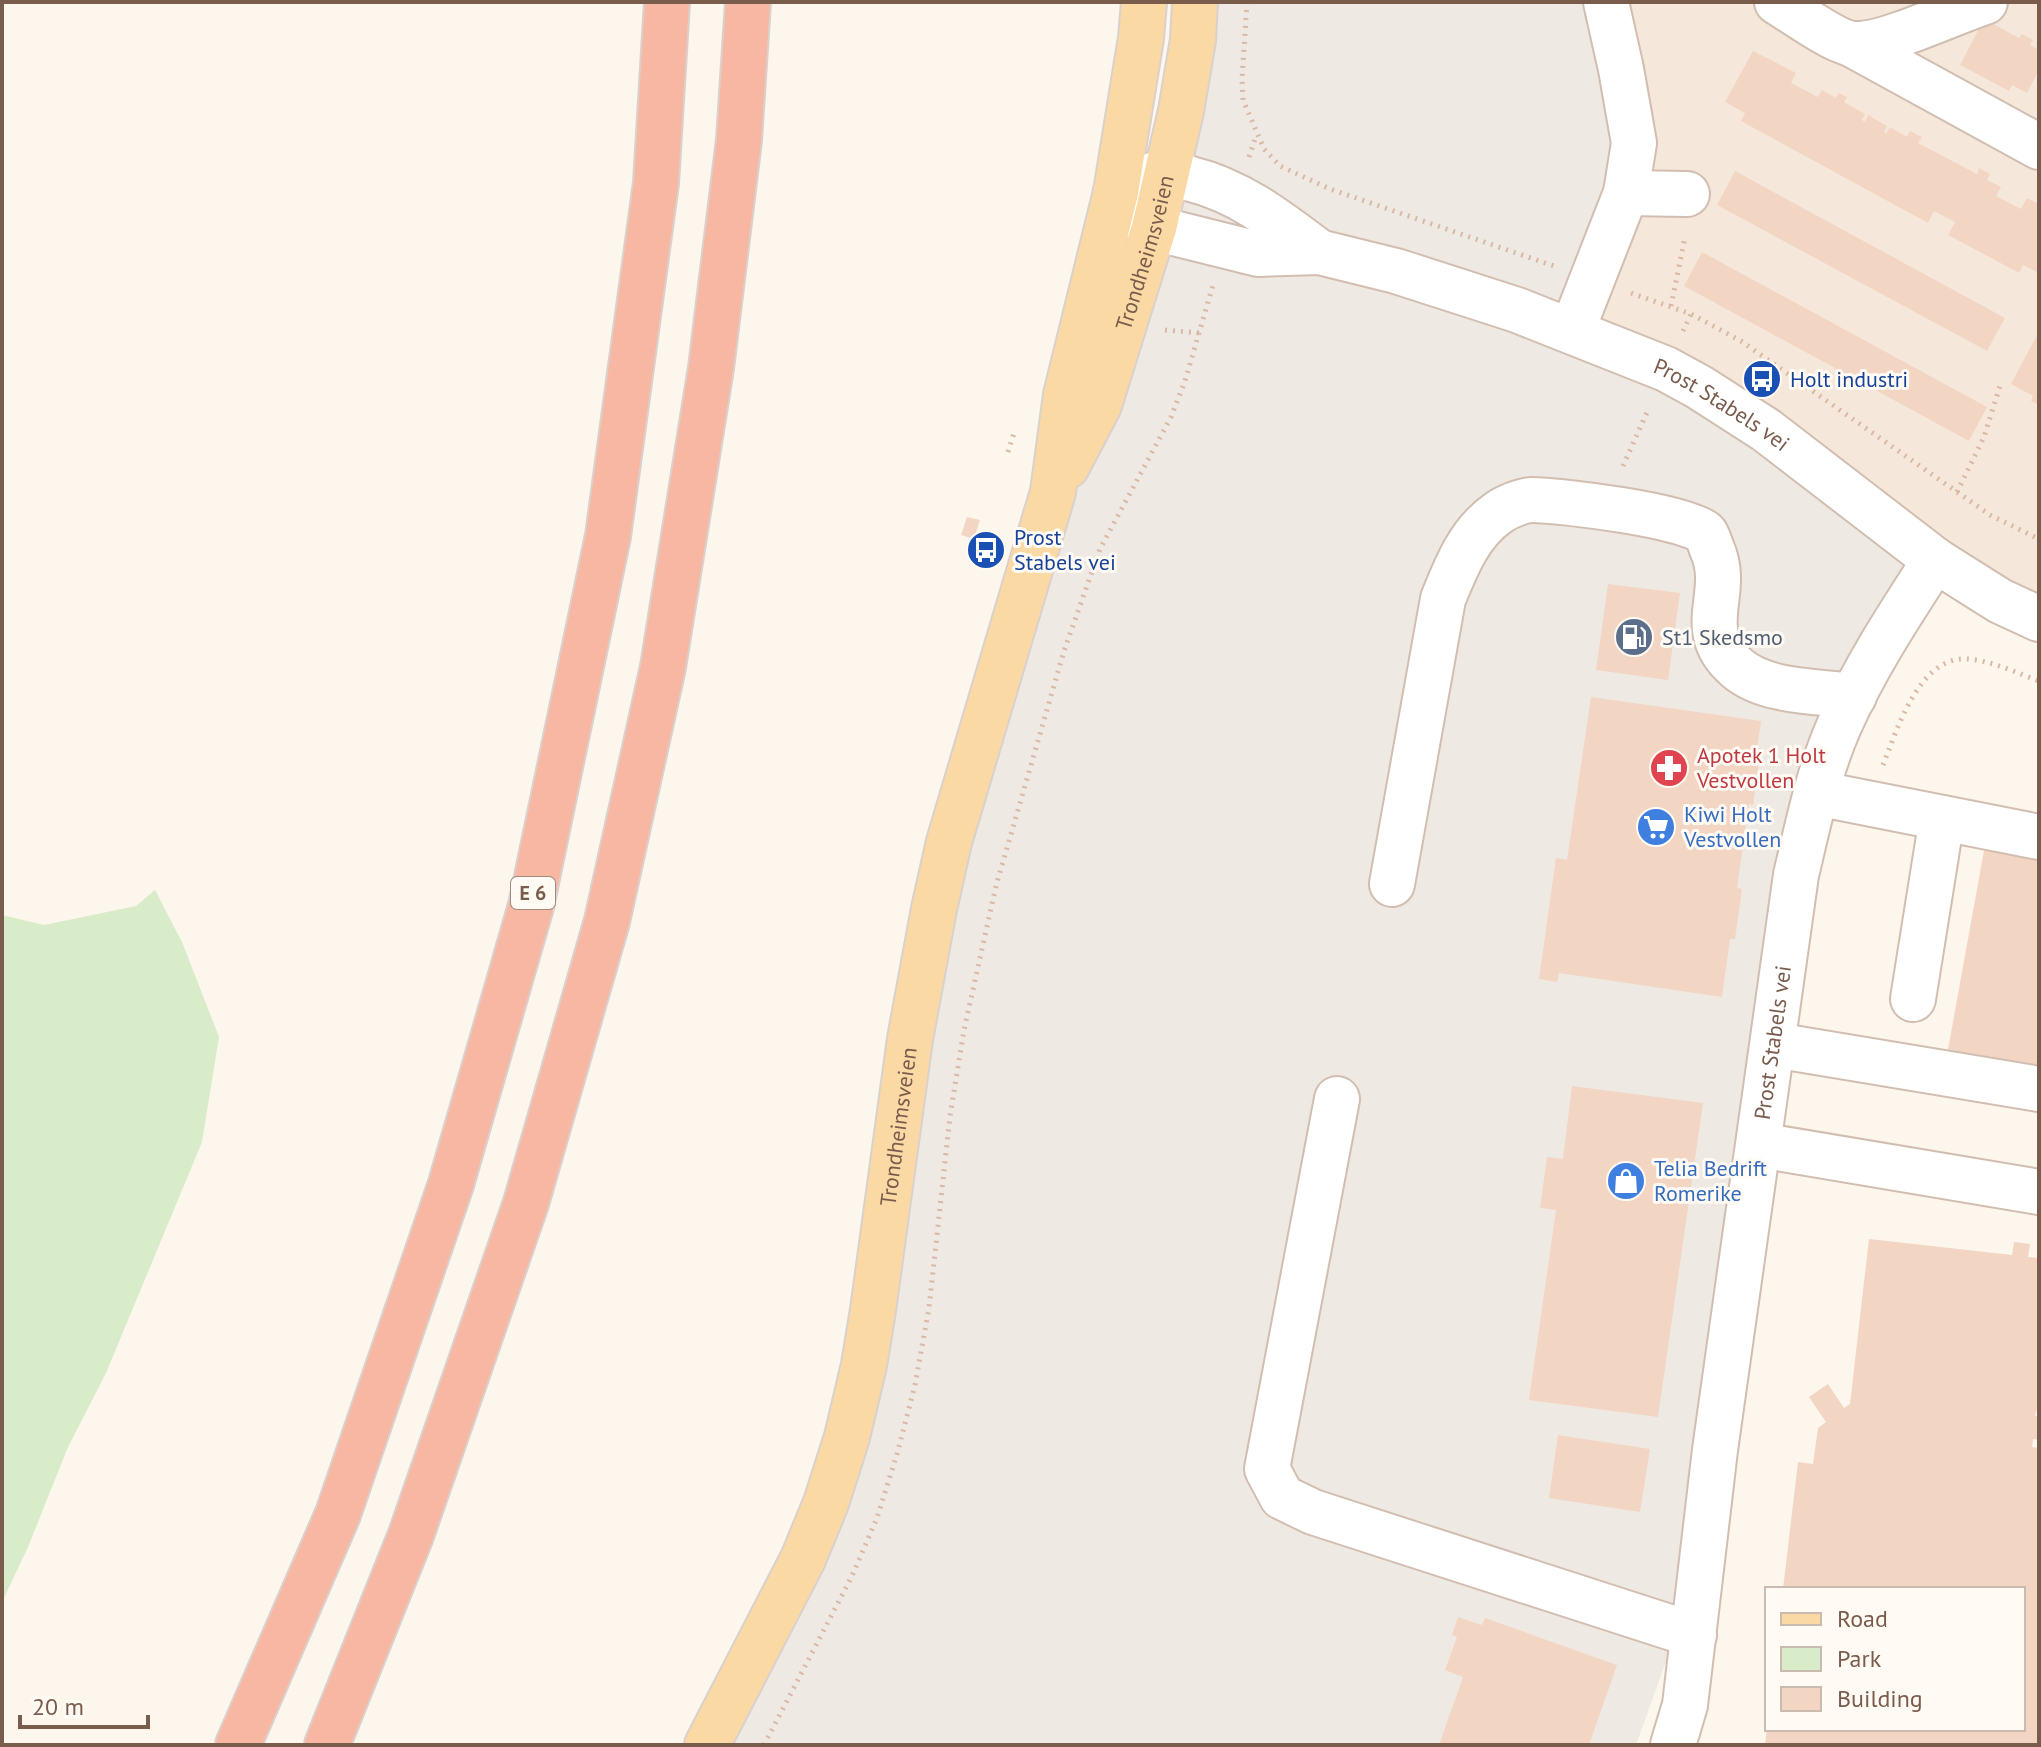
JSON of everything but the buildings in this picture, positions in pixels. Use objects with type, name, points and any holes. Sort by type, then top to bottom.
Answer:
[{"type":"highway","name":"E 6","points":[[238,1745],[338,1514],[451,1184],[531,906],[608,536],[656,183],[667,2]]},
{"type":"highway","points":[[327,1745],[411,1535],[526,1203],[607,921],[663,667],[711,368],[739,140],[748,2]]},
{"type":"main road","name":"Trondheimsveien","points":[[707,1745],[803,1559],[826,1503],[847,1437],[864,1365],[910,1039],[934,909],[957,814],[1053,492],[1066,395],[1116,192],[1135,81],[1144,2]]},
{"type":"main road","name":"Trondheimsveien","points":[[1053,492],[1099,405],[1154,228],[1168,173],[1193,40],[1195,2]]},
{"type":"street","points":[[1572,331],[1626,193],[1634,143],[1606,2]]},
{"type":"street","points":[[1777,2],[1822,30],[2039,147]]},
{"type":"street","points":[[1853,45],[1890,37],[1985,2]]},
{"type":"street","points":[[1116,192],[1140,178],[1168,173]]},
{"type":"street","name":"Prost Stabels vei","points":[[1168,173],[1200,181],[1237,196],[1283,224],[1319,252]]},
{"type":"street","name":"Prost Stabels vei","points":[[1116,192],[1134,215],[1154,228],[1258,254],[1319,252],[1396,271],[1517,310],[1666,369],[1733,407],[1777,438],[1935,560],[2000,601],[2039,619]]},
{"type":"street","points":[[1626,193],[1686,214]]},
{"type":"street","points":[[1392,884],[1443,599],[1459,558],[1481,528],[1499,512],[1529,500],[1681,520],[1705,533],[1719,564],[1713,629],[1721,653],[1740,671],[1768,684],[1854,696]]},
{"type":"street","name":"Prost Stabels vei","points":[[1673,1745],[1685,1705],[1715,1450],[1796,875],[1816,793],[1838,728],[1891,627],[1935,560]]},
{"type":"street","points":[[1816,793],[2039,837]]},
{"type":"street","points":[[1913,999],[1942,818]]},
{"type":"street","points":[[1774,1045],[2039,1089]]},
{"type":"street","points":[[1337,1099],[1267,1469],[1282,1497],[1313,1512],[1694,1635]]},
{"type":"street","points":[[1759,1145],[2039,1192]]},
{"type":"path","points":[[1247,2],[1243,100],[1256,136],[1280,166],[1310,182],[1541,261]]},
{"type":"path","points":[[1671,306],[1686,214]]},
{"type":"path","points":[[764,1745],[852,1576],[877,1518],[897,1454],[915,1385],[929,1308],[950,1116],[964,1030],[996,886],[1060,666],[1100,549],[1171,417],[1200,333],[1216,273]]},
{"type":"path","points":[[1634,294],[1703,320],[1741,341],[2001,522],[2039,539]]},
{"type":"path","points":[[1156,328],[1200,333]]},
{"type":"path","points":[[1957,492],[1984,437],[2000,386]]},
{"type":"path","points":[[1604,509],[1649,408]]},
{"type":"path","points":[[1867,804],[1909,704],[1927,677],[1941,666],[1967,659],[2039,681]]},
{"type":"shaded area","points":[[1189,2],[1597,2],[1616,95],[1595,346],[1917,540],[1803,889],[1704,1556],[1636,1745],[714,1745],[839,1484],[941,916],[1150,235]]},
{"type":"shaded area","points":[[1597,2],[2039,2],[2039,631],[1595,346]]},
{"type":"green space","points":[[155,890],[182,942],[219,1037],[202,1142],[106,1373],[68,1447],[2,1602],[2,915],[44,925],[136,906]]},
{"type":"place","name":"Holt industri","points":[[1762,379]]},
{"type":"place","name":"Prost Stabels vei","points":[[986,550]]},
{"type":"place","name":"St1 Skedsmo","points":[[1634,637]]},
{"type":"place","name":"Apotek 1 Holt Vestvollen","points":[[1669,768]]},
{"type":"place","name":"Kiwi Holt Vestvollen","points":[[1656,827]]},
{"type":"place","name":"Telia Bedrift Romerike","points":[[1626,1181]]}]
